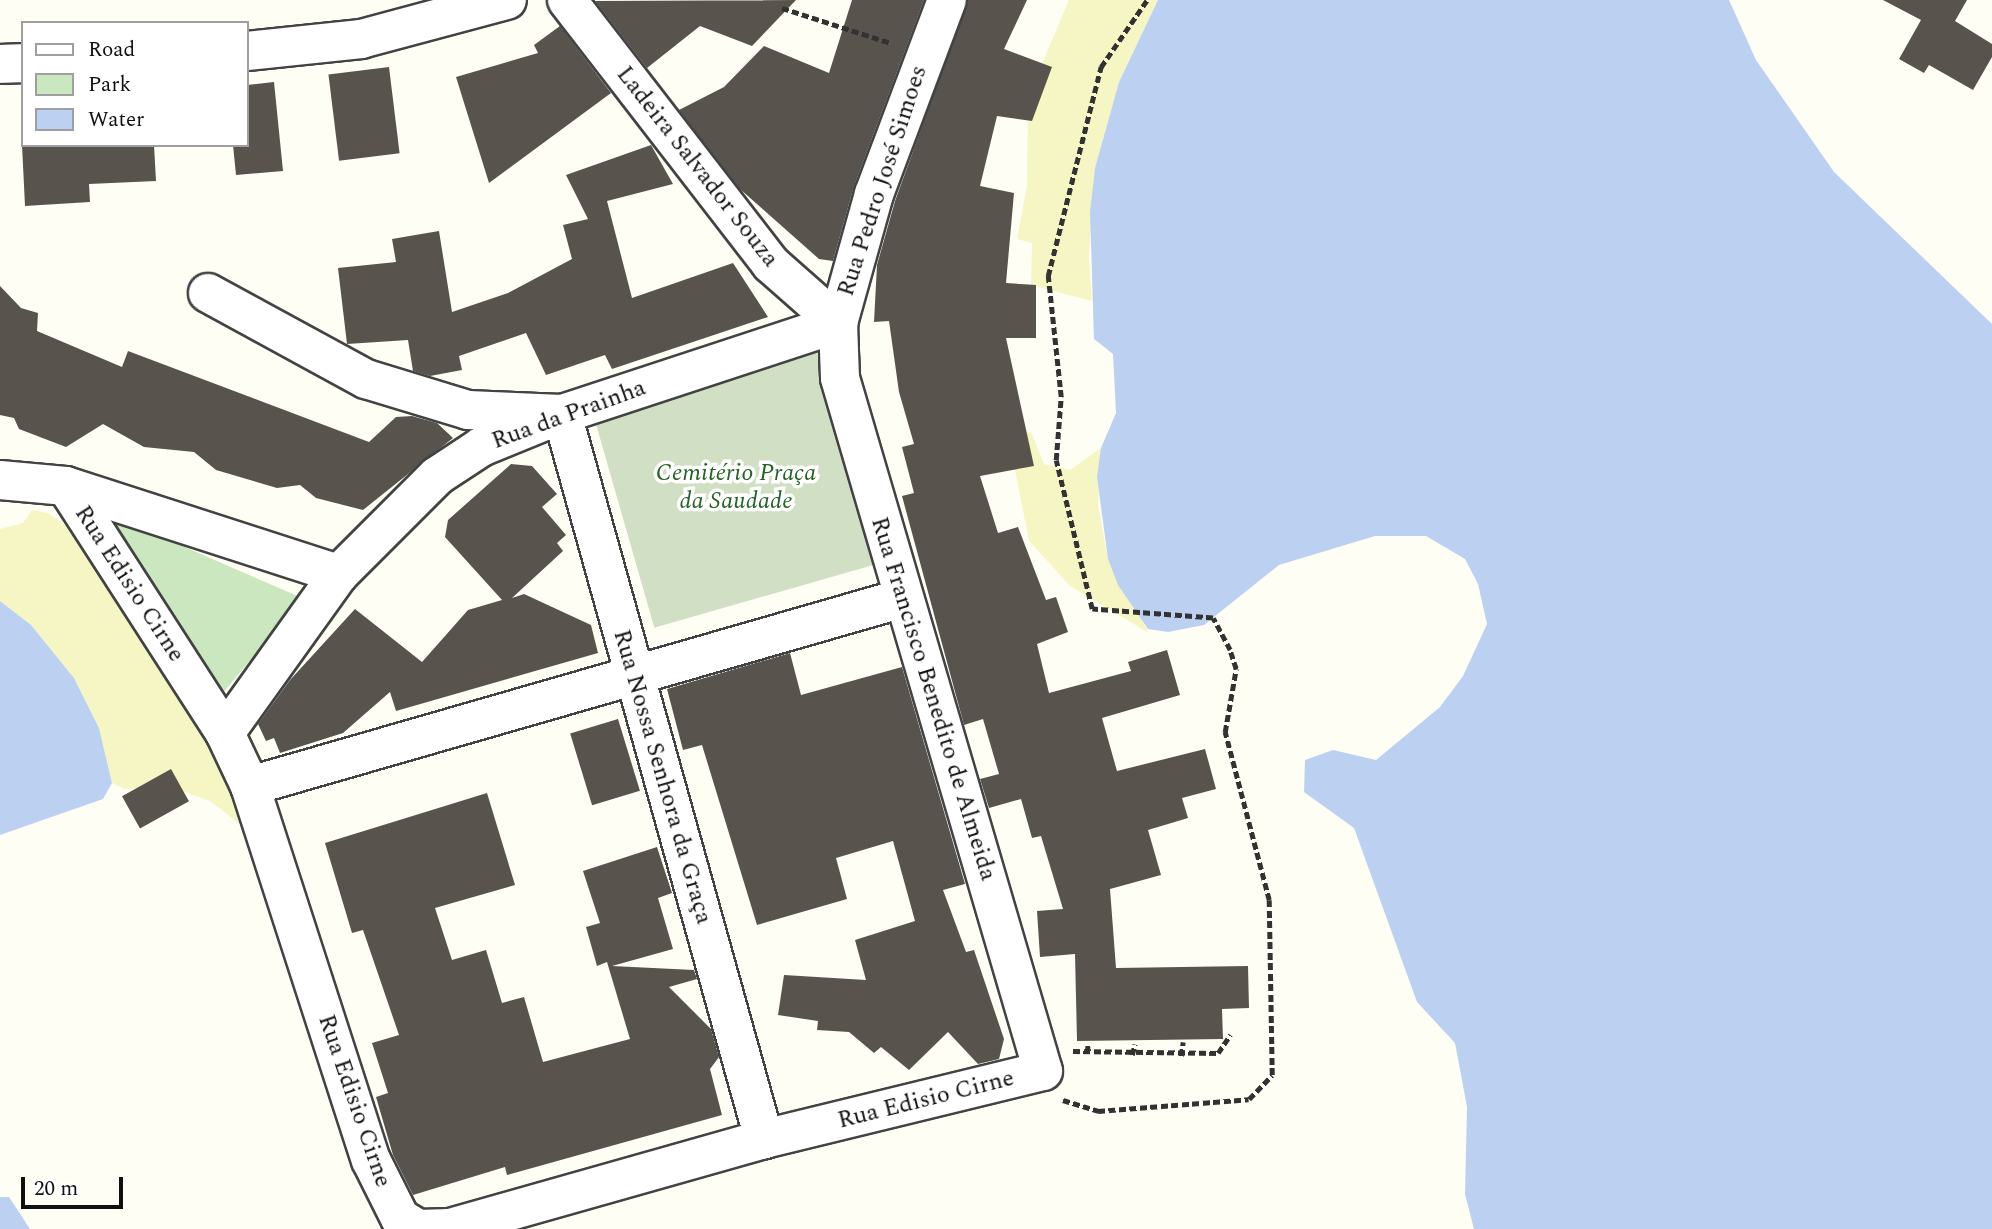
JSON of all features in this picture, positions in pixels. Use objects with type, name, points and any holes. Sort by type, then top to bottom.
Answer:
[{"type":"street","points":[[248,51],[361,39],[507,0]]},
{"type":"street","name":"Ladeira Salvador Souza","points":[[567,0],[771,264],[838,323]]},
{"type":"street","name":"Rua Pedro José Simoes","points":[[838,323],[874,194],[923,53],[947,0]]},
{"type":"street","points":[[0,64],[21,63]]},
{"type":"street","points":[[208,293],[366,379],[468,410],[562,414]]},
{"type":"street","name":"Rua da Prainha","points":[[225,733],[339,574],[437,476],[481,447],[562,414],[838,323]]},
{"type":"street","name":"Rua Francisco Benedito de Almeida","points":[[838,323],[840,378],[903,598],[1053,1061]]},
{"type":"street","name":"Rua Nossa Senhora da Graça","points":[[562,414],[764,1139]]},
{"type":"street","name":"Rua Edisio Cirne","points":[[0,480],[66,486],[225,733],[250,786],[371,1160],[400,1218],[418,1228],[450,1228],[1053,1061]]},
{"type":"street","points":[[66,486],[339,574]]},
{"type":"street","points":[[250,786],[903,598]]},
{"type":"path","points":[[1147,0],[1101,67],[1048,276],[1061,397],[1056,460],[1092,610],[1213,618],[1230,650],[1236,669],[1225,732],[1269,900],[1272,1075],[1249,1099],[1098,1111],[1061,1099],[1053,1061],[1087,1053],[1181,1056],[1218,1053],[1230,1035]]},
{"type":"path","points":[[782,9],[923,53]]},
{"type":"path","points":[[1181,1056],[1183,1042]]},
{"type":"path","points":[[1087,1053],[1088,1043]]},
{"type":"path","points":[[1132,1055],[1135,1044]]},
{"type":"green space","name":"Cemitério Praça da Saudade","points":[[817,346],[879,563],[654,628],[592,410]]},
{"type":"green space","points":[[111,515],[302,598],[213,705]]},
{"type":"sand","points":[[1069,0],[1158,0],[1119,82],[1095,168],[1089,257],[1092,301],[1031,285],[1032,243],[1017,239],[1027,185],[1028,97]]},
{"type":"sand","points":[[1031,432],[1044,464],[1070,470],[1101,448],[1098,505],[1108,559],[1149,633],[1070,586],[1029,541],[1008,435]]},
{"type":"sand","points":[[32,510],[48,513],[64,524],[192,708],[227,774],[246,829],[210,801],[169,786],[125,789],[112,783],[99,728],[74,678],[31,625],[0,601],[0,529],[23,523]]},
{"type":"water","points":[[1158,0],[1729,0],[1756,60],[1834,172],[1992,324],[1992,1229],[1474,1229],[1465,1194],[1467,1107],[1455,1043],[1417,1002],[1354,828],[1304,792],[1305,760],[1333,750],[1376,760],[1440,707],[1463,676],[1487,624],[1478,584],[1465,559],[1426,536],[1375,536],[1279,565],[1204,625],[1168,632],[1148,629],[1118,585],[1108,559],[1097,477],[1101,448],[1116,413],[1113,354],[1094,339],[1090,212],[1095,168],[1119,82]]},
{"type":"water","points":[[0,601],[31,625],[74,678],[99,728],[112,783],[103,799],[0,835]]},
{"type":"water","points":[[0,1197],[9,1197],[30,1229],[0,1229]]},
{"type":"building","points":[[796,0],[752,46],[700,26],[647,68],[595,1]]},
{"type":"building","points":[[852,0],[924,0],[854,186],[833,261],[819,259],[740,189],[679,110],[724,87],[764,46],[829,73]]},
{"type":"building","points":[[968,0],[1027,0],[1004,49],[1052,67],[1032,121],[997,116],[980,186],[1014,193],[1006,283],[1036,285],[1036,338],[1006,338],[1034,466],[980,476],[998,533],[1018,527],[1046,600],[1056,597],[1068,632],[1037,644],[1049,693],[1131,671],[1128,662],[1167,650],[1180,695],[1102,718],[1117,771],[1205,749],[1216,789],[1182,798],[1188,818],[1148,830],[1161,875],[1110,889],[1116,968],[1248,966],[1249,1008],[1222,1009],[1223,1039],[1077,1041],[1075,954],[1040,957],[1037,911],[1063,909],[1041,836],[1032,838],[1021,799],[989,808],[980,779],[999,774],[983,719],[964,725],[902,496],[914,493],[902,447],[914,444],[899,392],[889,321],[874,322],[877,265],[895,201]]},
{"type":"building","points":[[1883,0],[1967,0],[1955,21],[1992,44],[1992,57],[1973,90],[1929,65],[1924,73],[1899,59],[1921,20]]},
{"type":"building","points":[[560,26],[611,93],[489,183],[456,77],[538,53],[534,45]]},
{"type":"building","points":[[389,67],[400,153],[339,161],[328,74]]},
{"type":"building","points":[[274,82],[283,171],[236,175],[233,147],[248,147],[248,85]]},
{"type":"building","points":[[651,145],[673,184],[607,201],[632,298],[733,263],[768,317],[612,369],[605,355],[546,375],[526,333],[459,356],[462,370],[430,376],[413,371],[408,340],[347,344],[338,268],[396,262],[392,239],[439,231],[452,312],[508,293],[572,259],[563,225],[588,219],[566,175]]},
{"type":"building","points":[[22,147],[154,147],[156,181],[89,184],[90,202],[25,206]]},
{"type":"building","points":[[0,286],[21,308],[38,313],[37,331],[122,367],[128,351],[369,442],[396,417],[412,416],[437,423],[453,438],[363,510],[316,498],[300,485],[277,488],[216,470],[194,452],[144,447],[103,424],[66,447],[19,429],[14,418],[0,415]]},
{"type":"building","points":[[511,464],[532,466],[557,494],[542,507],[566,535],[557,543],[563,551],[512,598],[524,594],[591,625],[598,653],[396,711],[390,692],[343,733],[280,753],[274,738],[266,741],[258,724],[290,680],[355,609],[422,662],[468,610],[502,600],[445,537],[448,520]]},
{"type":"building","points":[[790,653],[801,695],[902,667],[965,884],[943,890],[966,952],[974,950],[1004,1039],[999,1059],[978,1064],[948,1032],[909,1070],[881,1047],[874,1053],[849,1032],[817,1030],[818,1021],[778,1015],[784,975],[866,980],[855,940],[915,921],[893,841],[836,858],[847,899],[757,925],[702,745],[683,750],[667,689]]},
{"type":"building","points":[[618,719],[640,791],[592,805],[570,734]]},
{"type":"building","points":[[171,769],[189,801],[140,829],[122,796]]},
{"type":"building","points":[[487,793],[515,885],[435,908],[452,960],[486,950],[502,1003],[524,997],[543,1062],[630,1039],[607,962],[597,966],[586,927],[600,923],[583,871],[657,847],[672,893],[658,898],[673,949],[612,966],[694,970],[697,979],[669,987],[711,1029],[719,1057],[710,1069],[722,1115],[507,1175],[505,1167],[413,1195],[393,1155],[376,1097],[388,1093],[372,1043],[399,1035],[363,930],[352,933],[325,843]]}]
